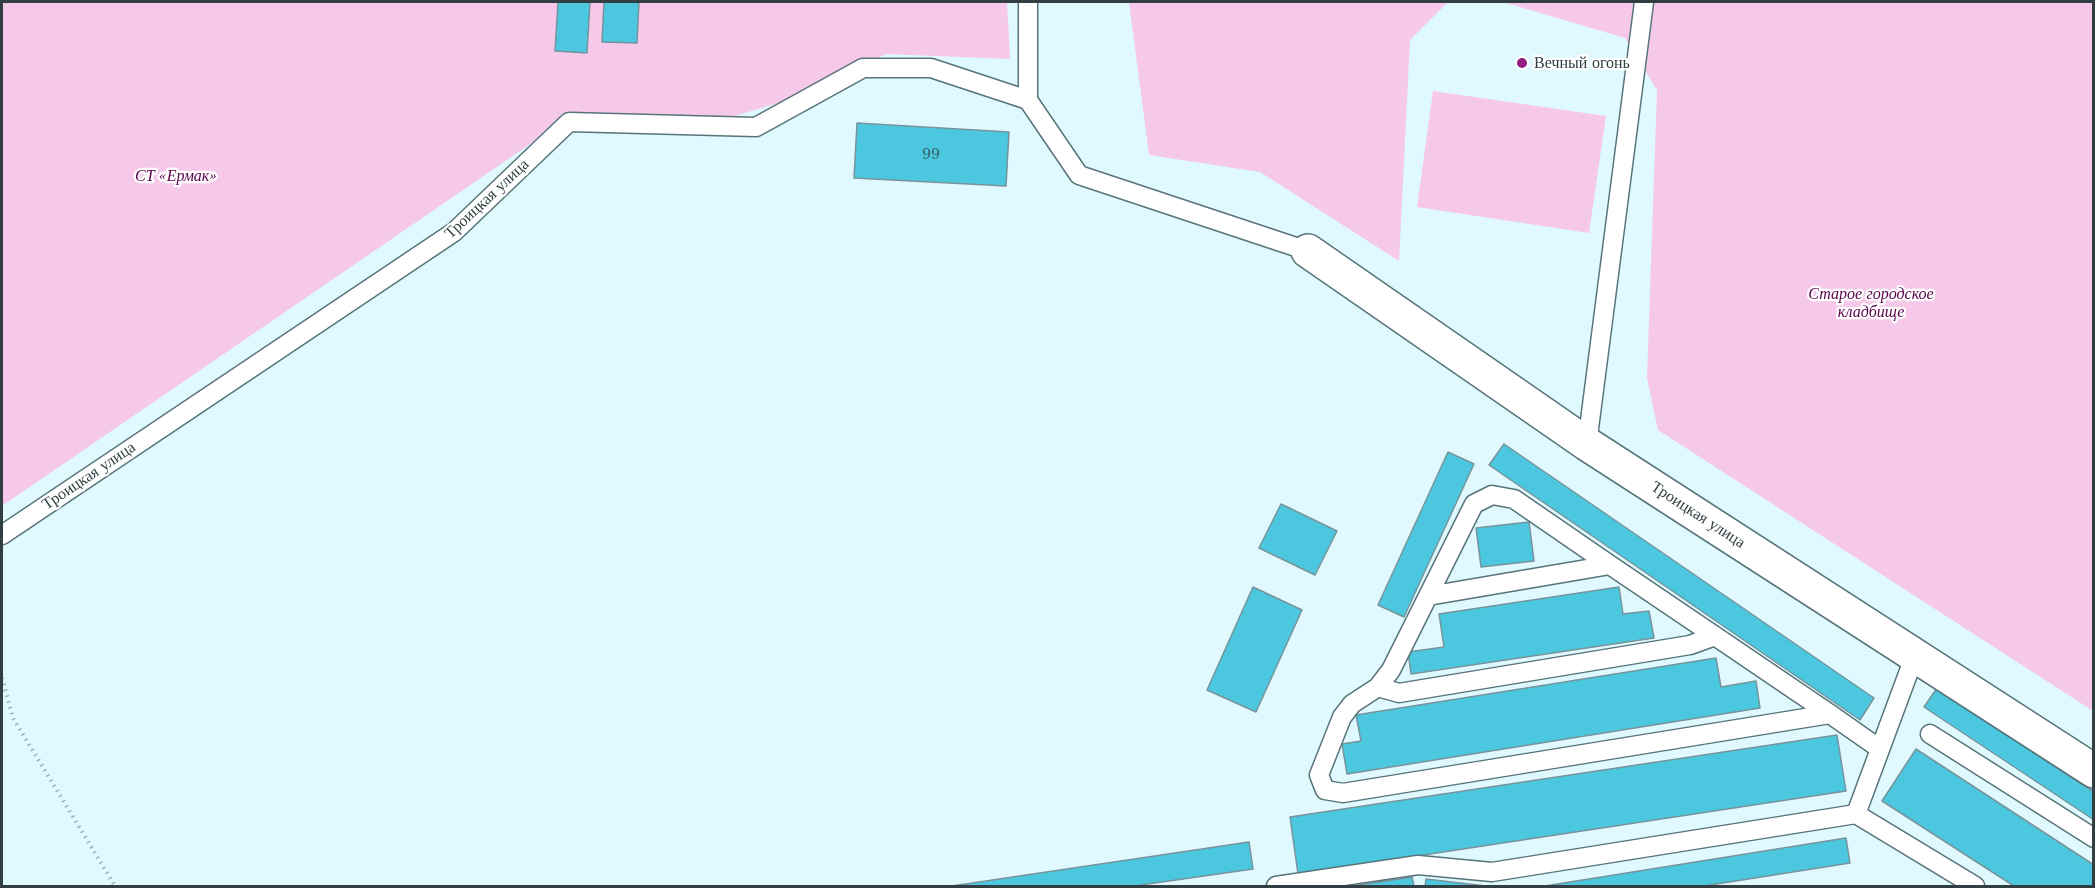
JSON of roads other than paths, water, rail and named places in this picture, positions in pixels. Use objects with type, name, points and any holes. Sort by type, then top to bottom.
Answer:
[{"type":"street","name":"Троицкая улица","points":[[1308,251],[1587,444],[2094,771]]},
{"type":"lane","points":[[1028,2],[1028,100],[1079,175],[1308,251]]},
{"type":"lane","points":[[1587,444],[1644,2]]},
{"type":"lane","name":"Троицкая улица","points":[[2,535],[454,232],[569,122],[756,127],[863,68],[931,68],[1028,100]]},
{"type":"lane","points":[[1830,714],[1343,793],[1325,790],[1319,775],[1342,717],[1352,704],[1378,687],[1391,670],[1474,504],[1492,495],[1514,500],[1830,714],[1880,749]]},
{"type":"lane","points":[[1428,596],[1610,565]]},
{"type":"lane","points":[[1378,687],[1399,693],[1690,645],[1715,636]]},
{"type":"lane","points":[[1856,814],[1915,655]]},
{"type":"lane","points":[[1930,734],[2094,838]]},
{"type":"lane","points":[[1276,886],[1418,865],[1492,872],[1856,814],[1975,886]]},
{"type":"place","name":"Вечный огонь","points":[[1522,63]]},
{"type":"park label","name":"СТ «Ермак»","points":[[176,176]]},
{"type":"park label","name":"Старое городское кладбище","points":[[1871,303]]}]
